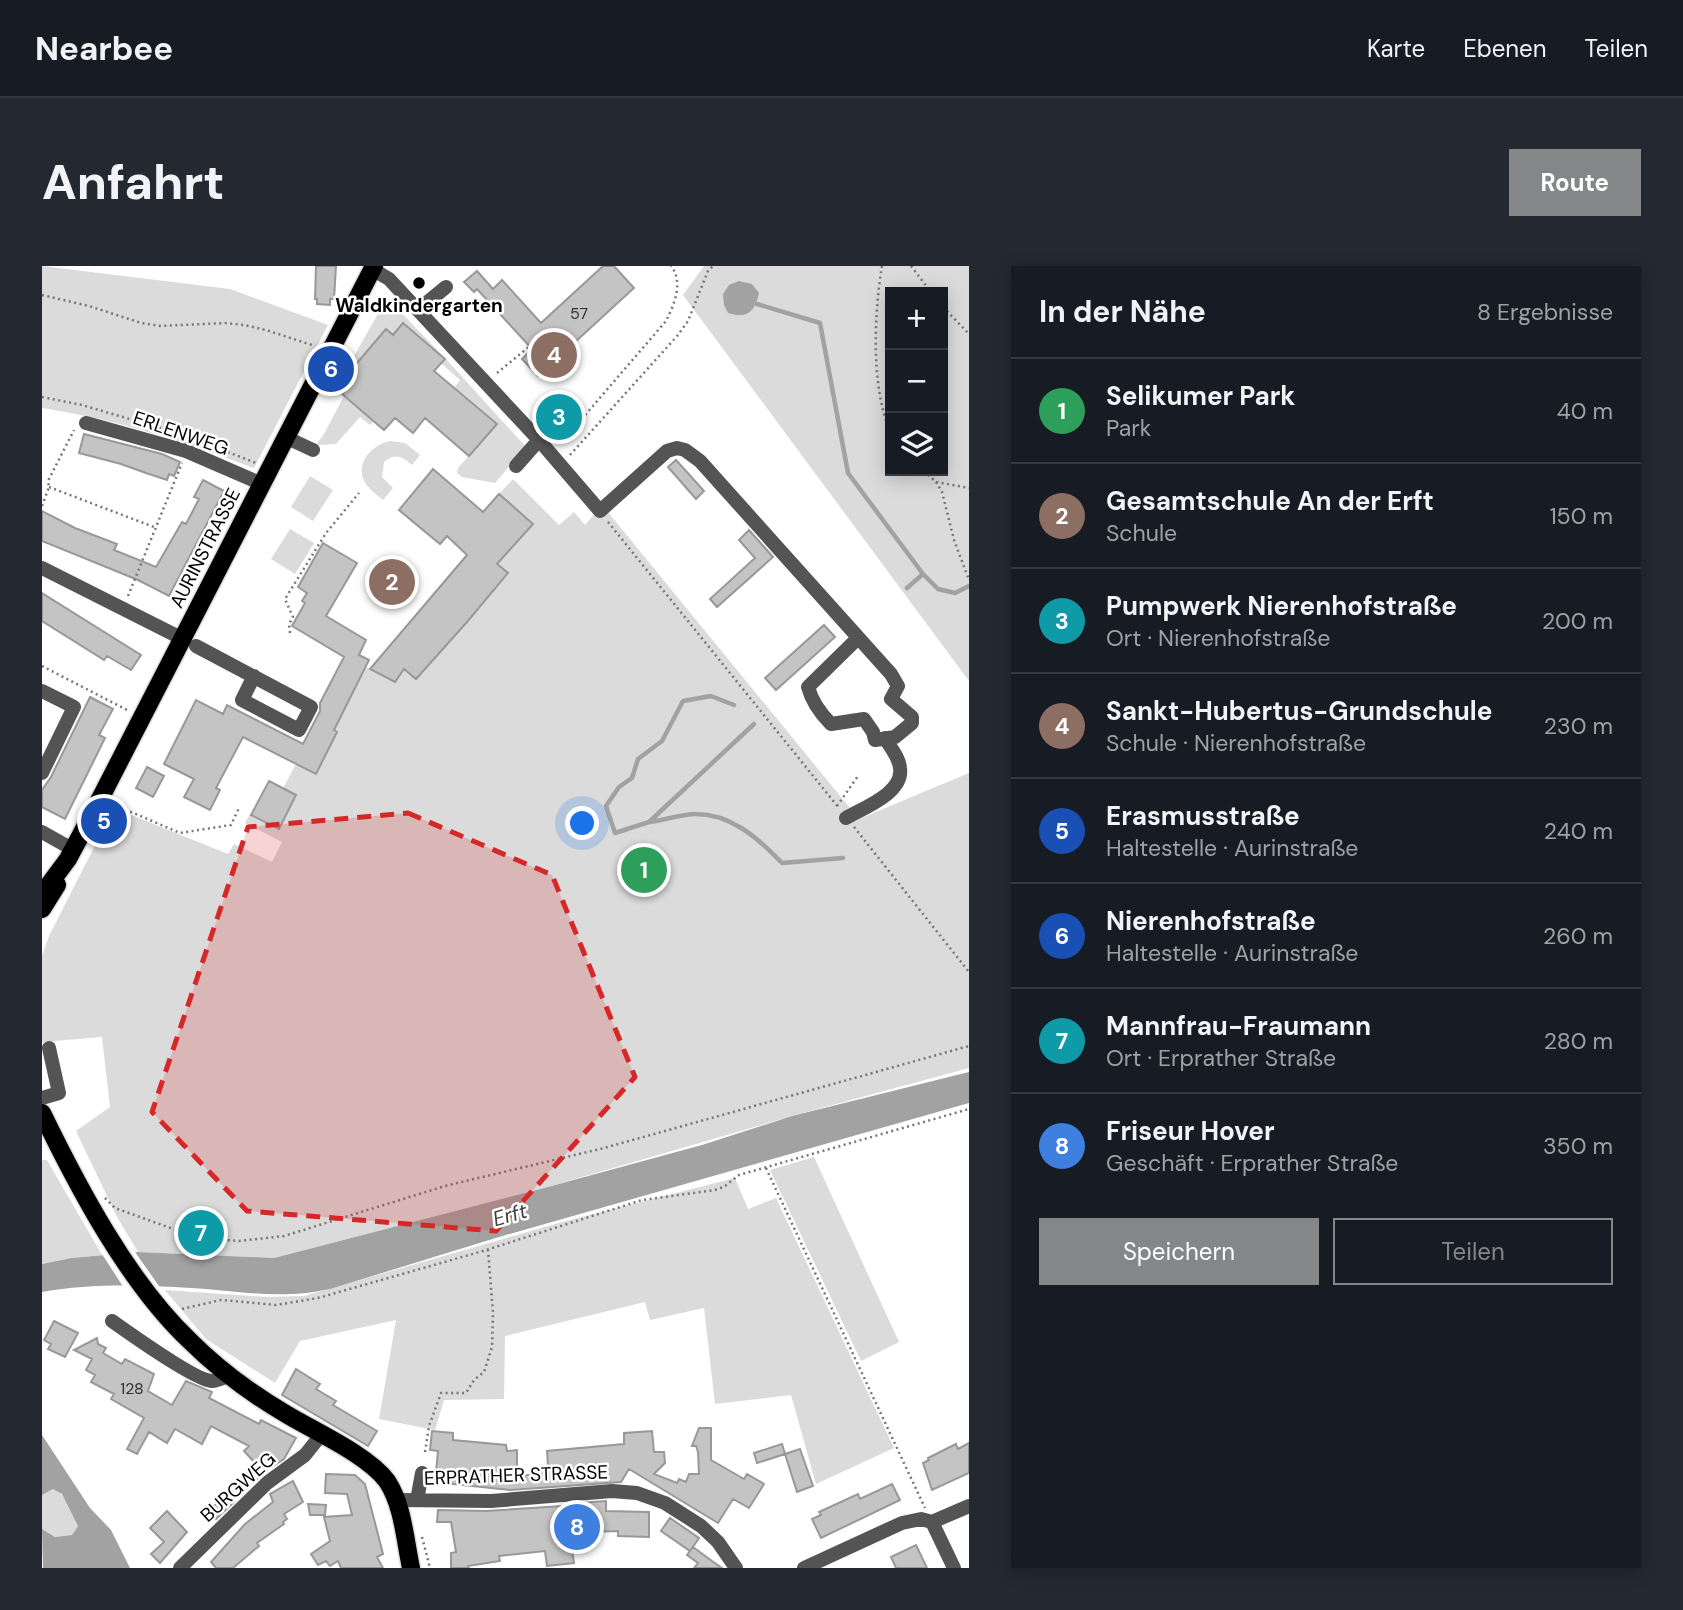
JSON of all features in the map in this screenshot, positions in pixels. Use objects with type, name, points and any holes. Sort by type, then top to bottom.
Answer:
[{"type":"main road","name":"AURINSTRASSE","points":[[42,909],[60,881],[142,718],[190,642],[262,484],[373,268]]},
{"type":"main road","name":"AURINSTRASSE","points":[[42,894],[71,855]]},
{"type":"main road","points":[[42,1113],[112,1241],[157,1307],[228,1376],[373,1467],[387,1481],[397,1500],[411,1568]]},
{"type":"street","points":[[373,268],[389,279],[418,310],[539,440],[600,511],[667,451],[677,448],[685,450],[700,461],[891,674],[898,686],[891,699],[912,717],[912,723],[895,737],[875,740],[864,719],[831,724],[822,716],[810,695],[808,687],[858,638]]},
{"type":"street","points":[[418,310],[446,287]]},
{"type":"street","name":"ERLENWEG","points":[[80,426],[186,451],[262,484]]},
{"type":"street","points":[[285,437],[313,450]]},
{"type":"street","points":[[516,466],[539,440]]},
{"type":"street","points":[[42,569],[190,642],[311,707],[299,730],[242,700],[254,677]]},
{"type":"street","points":[[42,691],[74,707],[42,773]]},
{"type":"street","points":[[842,812],[876,802],[893,788],[901,774],[900,764],[885,738]]},
{"type":"street","points":[[42,832],[71,855]]},
{"type":"street","points":[[42,1098],[59,1093],[49,1048]]},
{"type":"street","points":[[112,1321],[205,1380],[218,1381],[228,1376]]},
{"type":"street","name":"BURGWEG","points":[[180,1568],[267,1483],[305,1455],[321,1435]]},
{"type":"street","points":[[417,1500],[422,1473]]},
{"type":"street","name":"ERPRATHER STRASSE","points":[[397,1500],[481,1501],[612,1491],[637,1493],[665,1503],[701,1526],[718,1542],[736,1568]]},
{"type":"street","points":[[804,1568],[902,1523],[921,1519],[932,1522],[969,1506]]},
{"type":"street","points":[[932,1522],[954,1568]]},
{"type":"path","points":[[539,440],[556,436],[580,421],[666,321],[677,284],[677,277],[671,266]]},
{"type":"path","points":[[561,465],[678,335],[688,321],[708,271],[713,266]]},
{"type":"path","points":[[882,266],[876,355],[885,415]]},
{"type":"path","points":[[911,266],[927,287]]},
{"type":"path","points":[[42,295],[161,326],[225,323],[255,327],[329,352]]},
{"type":"path","points":[[948,312],[969,334]]},
{"type":"path","points":[[487,384],[530,346]]},
{"type":"path","points":[[42,506],[49,487],[48,481],[80,426]]},
{"type":"path","points":[[122,609],[186,451]]},
{"type":"path","points":[[929,476],[942,492],[954,540],[968,578]]},
{"type":"path","points":[[936,482],[969,488]]},
{"type":"path","points":[[49,487],[155,528]]},
{"type":"path","points":[[290,633],[289,624],[293,618],[285,600],[326,533],[359,493]]},
{"type":"path","points":[[600,511],[969,972]]},
{"type":"path","points":[[42,666],[142,718]]},
{"type":"path","points":[[842,812],[858,776]]},
{"type":"path","points":[[100,799],[180,832],[231,825],[239,808]]},
{"type":"path","points":[[83,1190],[97,1190],[115,1208],[198,1237],[239,1241],[270,1238],[445,1186],[604,1148],[969,1046]]},
{"type":"path","points":[[157,1307],[220,1300],[276,1305],[297,1303],[378,1283],[642,1200],[715,1190],[739,1175],[969,1109]]},
{"type":"path","points":[[766,1168],[932,1522]]},
{"type":"path","points":[[425,1451],[429,1426],[441,1393],[466,1393],[474,1380],[484,1372],[492,1347],[493,1313],[488,1250]]},
{"type":"highlighted area","points":[[408,813],[552,875],[635,1077],[496,1231],[247,1211],[152,1112],[248,827]]},
{"type":"shaded area","points":[[42,266],[230,289],[328,325],[254,468],[149,432],[42,408]]},
{"type":"shaded area","points":[[704,266],[969,266],[969,681],[683,295]]},
{"type":"shaded area","points":[[387,298],[445,358],[526,447],[495,483],[462,477],[457,473],[458,468],[497,424],[454,388],[460,380],[441,363],[444,358],[403,323],[393,335],[386,329],[341,379]]},
{"type":"shaded area","points":[[344,396],[374,421],[370,425],[360,417],[336,444],[316,445],[324,434]]},
{"type":"shaded area","points":[[390,441],[405,443],[420,455],[412,465],[398,457],[384,462],[382,477],[393,488],[383,500],[366,484],[362,469],[366,456],[371,451]]},
{"type":"shaded area","points":[[310,476],[333,490],[313,521],[291,507]]},
{"type":"shaded area","points":[[513,479],[559,525],[574,512],[585,525],[602,505],[859,819],[969,773],[969,1068],[544,1188],[274,1258],[138,1252],[117,1217],[76,1131],[110,1107],[102,1037],[42,1042],[42,956],[49,936],[114,808],[228,854],[234,844],[272,862],[282,842],[245,823],[250,814],[279,829],[296,795],[283,788],[296,764],[337,732],[334,730],[366,667],[394,681],[404,669],[416,679],[507,574],[496,563],[532,524],[499,494]]},
{"type":"shaded area","points":[[290,529],[314,543],[295,574],[271,559]]},
{"type":"shaded area","points":[[814,1157],[899,1342],[861,1361],[770,1170]]},
{"type":"shaded area","points":[[42,1160],[47,1160],[102,1255],[42,1264]]},
{"type":"shaded area","points":[[735,1178],[748,1209],[776,1198],[894,1448],[816,1484],[791,1395],[715,1404],[704,1308],[650,1320],[645,1302],[505,1336],[504,1399],[444,1400],[435,1430],[379,1419],[396,1320],[300,1341],[275,1383],[206,1339],[165,1290],[268,1297],[304,1296],[562,1222]]},
{"type":"shaded area","points":[[53,1489],[65,1499],[78,1526],[72,1535],[55,1537],[42,1529],[42,1495]]},
{"type":"water","points":[[739,281],[752,284],[759,293],[752,309],[740,315],[728,313],[723,294],[729,285]]},
{"type":"water","name":"Erft","points":[[969,1072],[969,1103],[499,1237],[330,1289],[294,1294],[260,1294],[173,1287],[116,1286],[42,1292],[42,1264],[71,1258],[138,1252],[274,1258],[702,1145],[792,1116]]},
{"type":"water","points":[[42,1435],[90,1508],[111,1530],[130,1568],[43,1568],[42,1529],[55,1537],[72,1535],[78,1526],[62,1494],[53,1489],[42,1495]]},
{"type":"pier","points":[[133,1249],[161,1289],[124,1288],[100,1251]]},
{"type":"building","points":[[316,266],[336,266],[334,299],[330,299],[330,305],[317,304],[315,299]]},
{"type":"building","points":[[603,266],[614,266],[634,288],[538,376],[522,359],[532,349],[477,289],[474,292],[464,282],[477,271],[493,289],[502,280],[541,323]]},
{"type":"building","points":[[403,323],[445,359],[434,371],[497,424],[469,456],[425,418],[413,433],[395,418],[384,430],[342,394],[353,382],[346,376],[386,329],[393,335]]},
{"type":"building","points":[[555,408],[563,408],[568,417],[566,424],[555,426],[550,421],[550,413]]},
{"type":"building","points":[[84,434],[162,454],[180,462],[174,476],[169,474],[167,480],[79,453]]},
{"type":"building","points":[[676,460],[704,491],[696,499],[668,467]]},
{"type":"building","points":[[433,469],[483,512],[499,494],[533,524],[497,564],[508,573],[467,622],[416,679],[404,669],[395,682],[370,669],[467,555],[447,536],[440,544],[399,510]]},
{"type":"building","points":[[203,480],[224,491],[169,596],[138,580],[42,541],[42,511],[75,528],[117,544],[114,550],[156,567],[182,522],[186,524],[199,499],[194,497]]},
{"type":"building","points":[[749,530],[773,557],[717,607],[710,599],[755,558],[739,540]]},
{"type":"building","points":[[323,543],[357,563],[326,616],[366,640],[359,655],[369,660],[334,730],[337,732],[316,774],[243,737],[216,788],[220,790],[210,810],[184,797],[194,779],[164,764],[196,700],[223,714],[227,705],[303,744],[320,711],[320,703],[344,657],[292,626],[305,603],[302,601],[307,593],[298,587]]},
{"type":"building","points":[[42,593],[141,655],[131,670],[107,656],[104,660],[42,621]]},
{"type":"building","points":[[824,625],[835,637],[776,690],[765,678]]},
{"type":"building","points":[[90,697],[113,709],[99,735],[105,738],[65,819],[42,807],[42,790]]},
{"type":"building","points":[[147,767],[164,776],[153,797],[136,788]]},
{"type":"building","points":[[269,781],[296,795],[279,829],[251,815]]},
{"type":"building","points":[[54,1321],[78,1333],[65,1357],[48,1349],[51,1344],[44,1340]]},
{"type":"building","points":[[97,1338],[98,1344],[106,1348],[103,1353],[122,1364],[125,1359],[154,1374],[148,1391],[172,1405],[186,1381],[212,1392],[209,1398],[259,1424],[261,1420],[296,1438],[284,1459],[275,1465],[275,1462],[255,1481],[247,1473],[256,1464],[244,1451],[249,1446],[211,1426],[202,1444],[175,1429],[167,1443],[149,1432],[137,1454],[127,1449],[144,1418],[111,1399],[114,1394],[91,1382],[95,1375],[86,1370],[92,1359],[74,1350]]},
{"type":"building","points":[[296,1369],[320,1384],[316,1389],[336,1401],[333,1405],[377,1431],[368,1446],[282,1395]]},
{"type":"building","points":[[699,1428],[711,1428],[711,1460],[744,1479],[747,1474],[764,1484],[749,1508],[733,1499],[718,1523],[629,1469],[621,1482],[511,1490],[435,1482],[438,1451],[430,1450],[432,1431],[453,1433],[453,1440],[506,1445],[507,1451],[517,1450],[517,1476],[541,1474],[540,1467],[548,1466],[547,1451],[624,1444],[624,1433],[652,1431],[654,1452],[664,1452],[665,1463],[654,1474],[677,1483],[679,1479],[686,1482],[689,1474],[699,1474],[698,1452],[696,1446],[692,1446]]},
{"type":"building","points":[[969,1443],[969,1473],[932,1490],[923,1463],[956,1444],[958,1449]]},
{"type":"building","points":[[782,1444],[785,1454],[757,1463],[754,1453]]},
{"type":"building","points":[[800,1449],[813,1486],[797,1492],[785,1454]]},
{"type":"building","points":[[326,1474],[355,1475],[365,1484],[383,1554],[377,1557],[383,1568],[341,1568],[338,1561],[330,1566],[326,1561],[318,1565],[311,1554],[330,1541],[324,1517],[352,1515],[347,1494],[325,1493]]},
{"type":"building","points":[[293,1481],[303,1502],[284,1514],[287,1519],[284,1524],[257,1543],[259,1546],[233,1568],[216,1568],[211,1562],[245,1524],[273,1502],[270,1494]]},
{"type":"building","points":[[892,1484],[900,1500],[821,1538],[812,1519],[821,1515],[819,1512],[858,1494],[860,1499]]},
{"type":"building","points":[[226,1494],[234,1502],[216,1519],[209,1511]]},
{"type":"building","points":[[606,1501],[606,1511],[649,1512],[649,1537],[618,1536],[618,1531],[591,1532],[592,1547],[572,1550],[574,1563],[547,1566],[545,1551],[499,1556],[500,1561],[468,1566],[469,1568],[451,1568],[451,1553],[456,1552],[451,1522],[437,1522],[438,1510],[486,1511]]},
{"type":"building","points":[[308,1504],[326,1505],[325,1515],[310,1515]]},
{"type":"building","points":[[167,1511],[187,1532],[160,1563],[151,1554],[164,1542],[150,1528]]},
{"type":"building","points":[[670,1518],[699,1538],[690,1551],[661,1531]]},
{"type":"building","points":[[916,1545],[927,1568],[896,1568],[891,1557]]},
{"type":"building","points":[[693,1547],[722,1568],[694,1568],[698,1563],[687,1555]]},
{"type":"waterway","points":[[757,304],[820,323],[848,473],[923,574],[938,589],[955,593],[969,586]]},
{"type":"waterway","points":[[907,588],[923,574]]},
{"type":"waterway","points":[[734,705],[711,696],[683,701],[662,741],[638,759],[632,778],[619,787],[606,806],[615,833],[649,822],[754,724]]},
{"type":"waterway","points":[[650,822],[694,814],[707,815],[731,822],[742,829],[782,863],[843,858]]},
{"type":"place","name":"Waldkindergarten","points":[[419,283]]},
{"type":"place","name":"Sankt-Hubertus-Grundschule","points":[[554,355]]},
{"type":"place","name":"Nierenhofstraße","points":[[331,369]]},
{"type":"place","name":"Pumpwerk Nierenhofstraße","points":[[559,417]]},
{"type":"place","name":"Gesamtschule An der Erft","points":[[392,582]]},
{"type":"place","name":"Erasmusstraße","points":[[104,821]]},
{"type":"place","name":"Selikumer Park","points":[[644,870]]},
{"type":"place","name":"Mannfrau-Fraumann","points":[[201,1233]]},
{"type":"place","name":"Friseur Hover","points":[[577,1527]]}]
